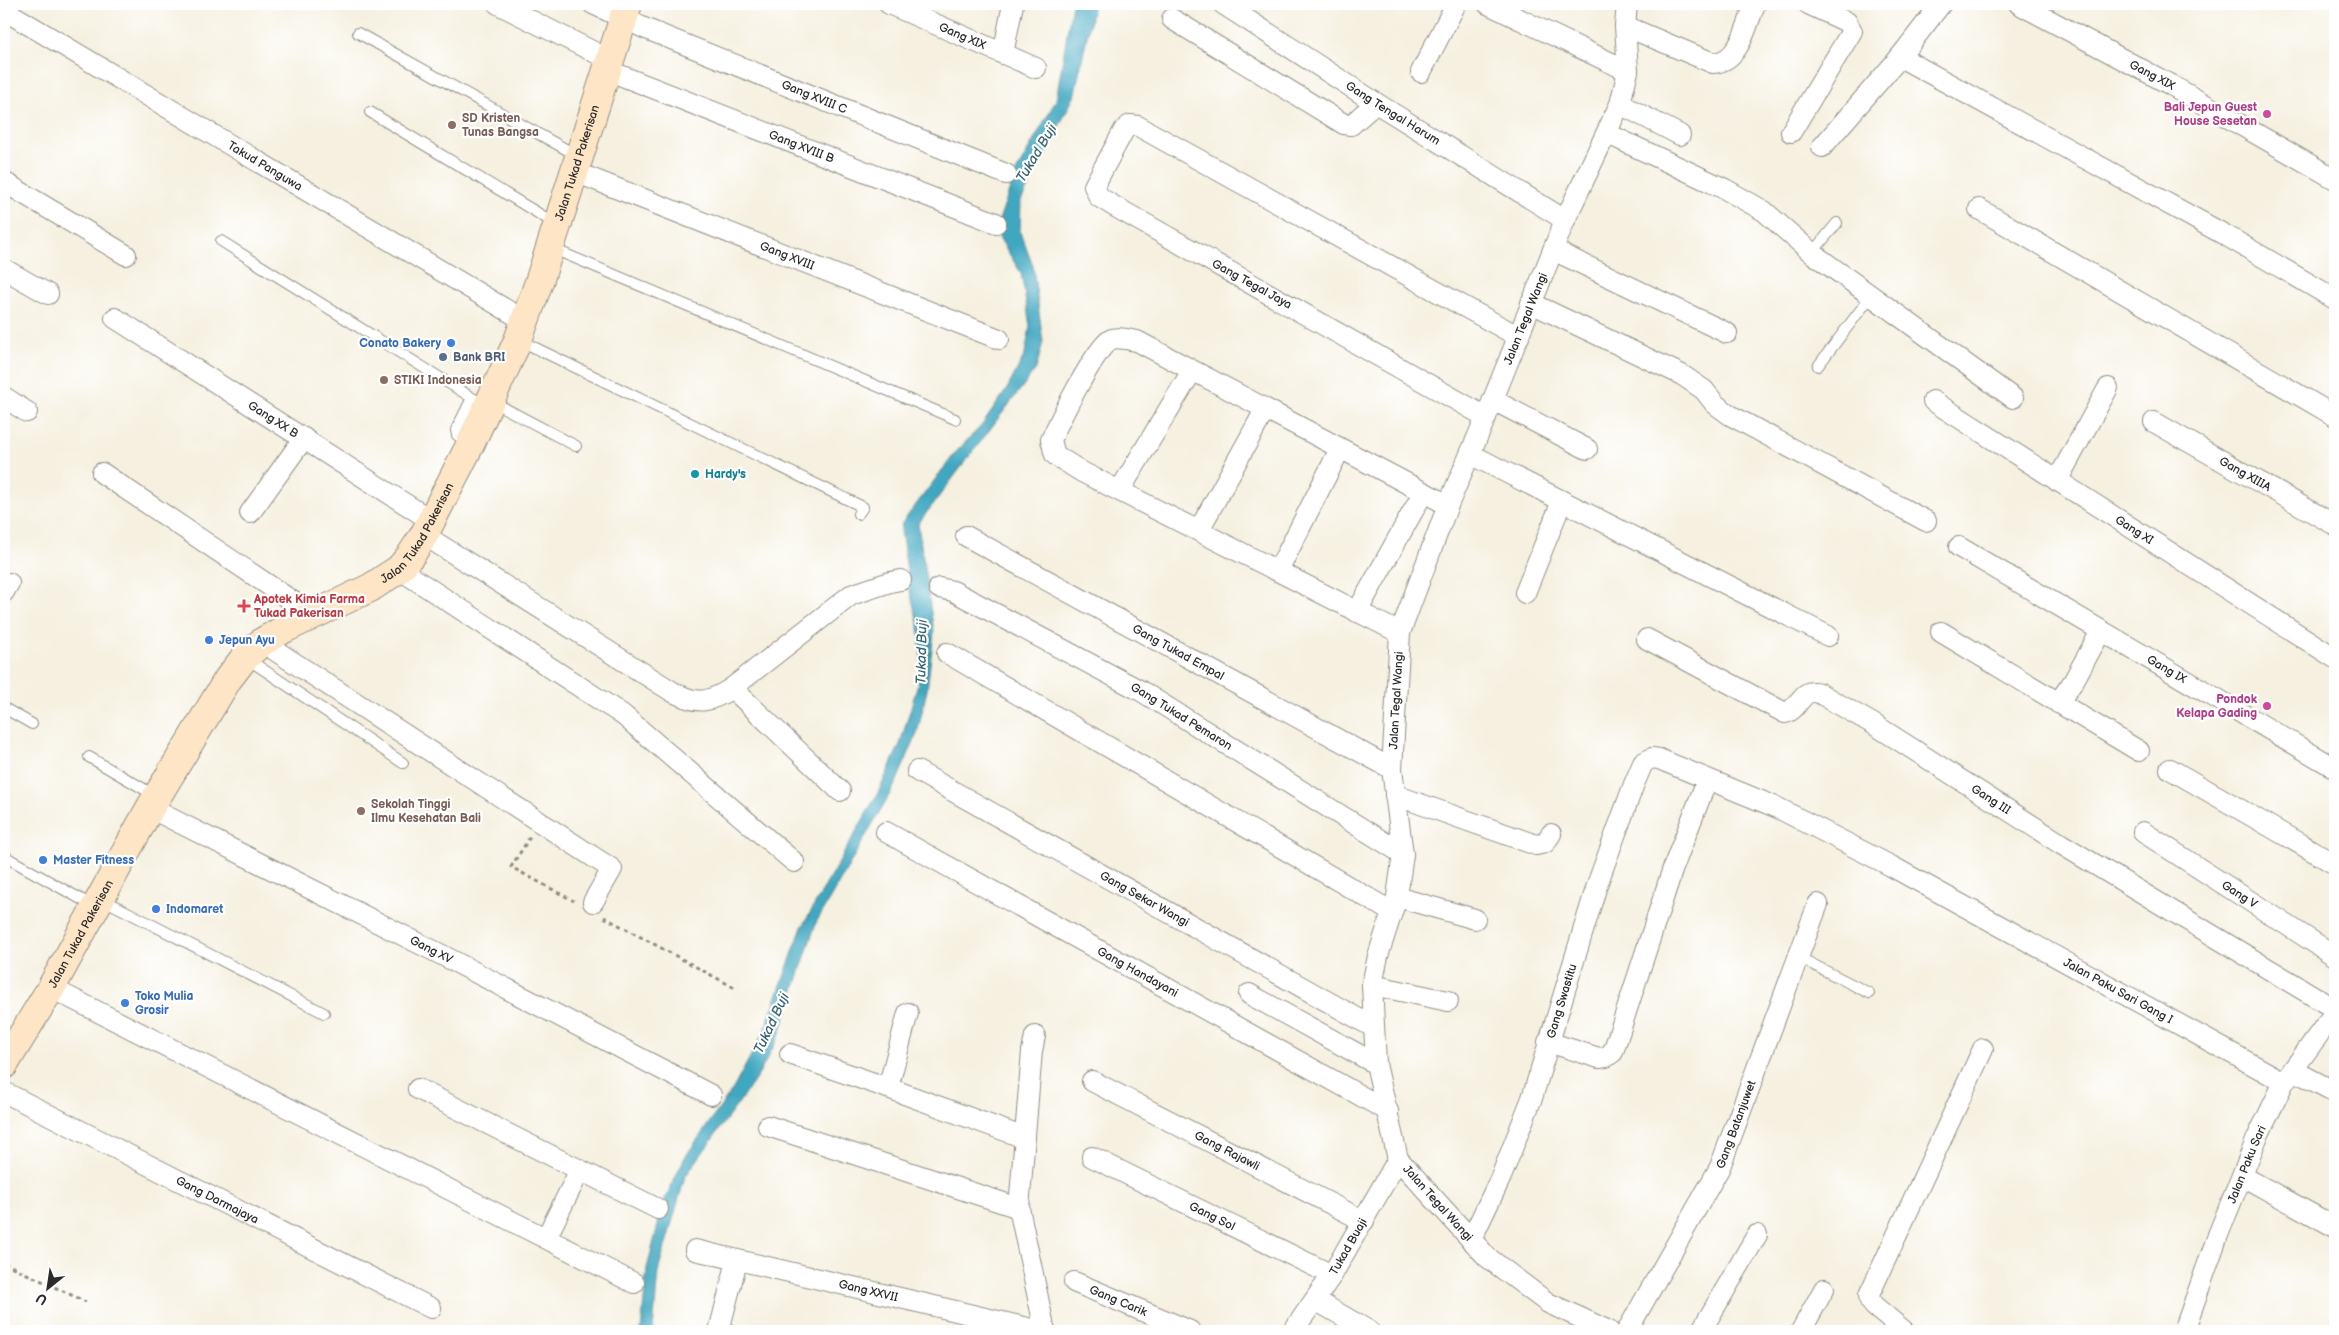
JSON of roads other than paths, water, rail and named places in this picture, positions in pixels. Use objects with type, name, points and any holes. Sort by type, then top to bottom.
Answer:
[{"type":"street","name":"Gang XVIII B","points":[[498,4],[609,65],[996,223]]},
{"type":"street","name":"Gang XVIII C","points":[[593,4],[625,11],[1006,174]]},
{"type":"street","name":"Gang XIX","points":[[889,4],[1036,68]]},
{"type":"street","points":[[1003,54],[1013,4]]},
{"type":"street","name":"Gang Tengal Harum","points":[[1223,4],[1376,103],[1565,220]]},
{"type":"street","points":[[1421,72],[1456,4]]},
{"type":"street","name":"Jalan Tegal Wangi","points":[[1609,1331],[1548,1303],[1487,1257],[1398,1159],[1376,1064],[1372,985],[1378,956],[1394,904],[1403,854],[1392,769],[1400,633],[1448,505],[1490,408],[1552,250],[1608,134],[1620,104],[1628,71],[1625,26],[1627,4]]},
{"type":"street","points":[[1625,26],[1713,63],[1722,62],[1735,51],[1755,4]]},
{"type":"street","points":[[1791,132],[1852,31],[1847,22],[1808,4]]},
{"type":"street","points":[[1822,147],[1900,57],[1941,4]]},
{"type":"street","name":"Gang XIX","points":[[2019,4],[2171,85],[2335,179]]},
{"type":"street","points":[[1493,5],[1628,71]]},
{"type":"street","name":"Takud Panguwa","points":[[4,10],[522,330]]},
{"type":"street","name":"Jalan Tukad Pakerisan","points":[[6,1055],[51,988],[154,802],[228,679],[254,650],[313,615],[370,588],[398,570],[411,555],[428,528],[470,446],[485,402],[522,330],[554,236],[625,11]]},
{"type":"street","points":[[1172,19],[1344,124],[1351,125],[1376,103]]},
{"type":"street","points":[[1900,57],[2225,235],[2335,299]]},
{"type":"street","points":[[1620,104],[1680,135]]},
{"type":"street","name":"Gang Tegal Jaya","points":[[1490,408],[1099,197],[1094,186],[1121,134],[1130,125],[1138,126],[1518,337]]},
{"type":"street","points":[[1608,134],[1725,189],[1764,211],[1812,253],[2013,398]]},
{"type":"street","name":"Gang XVIII","points":[[576,164],[999,339]]},
{"type":"street","points":[[4,182],[126,254]]},
{"type":"street","points":[[1979,209],[2335,416]]},
{"type":"street","points":[[1552,250],[1727,333]]},
{"type":"street","points":[[4,269],[48,294]]},
{"type":"street","points":[[1531,303],[1682,375],[1704,390],[1715,404],[1730,415],[1926,521]]},
{"type":"street","name":"Gang XX B","points":[[115,318],[304,438],[428,528],[684,697],[713,700],[732,688],[851,595],[901,580]]},
{"type":"street","points":[[1400,633],[1067,463],[1055,455],[1051,440],[1084,377],[1104,346],[1111,339],[1123,338],[1137,341],[1448,505]]},
{"type":"street","points":[[1120,490],[1192,371]]},
{"type":"street","points":[[2057,481],[2108,388]]},
{"type":"street","points":[[4,397],[28,412]]},
{"type":"street","name":"Gang XI","points":[[1933,401],[2335,658]]},
{"type":"street","points":[[1490,408],[1587,449]]},
{"type":"street","points":[[1199,530],[1265,410]]},
{"type":"street","name":"Gang XIIIA","points":[[2154,422],[2335,525]]},
{"type":"street","points":[[250,513],[304,438]]},
{"type":"street","points":[[1278,571],[1340,449]]},
{"type":"street","points":[[1470,454],[1828,636]]},
{"type":"street","points":[[102,472],[313,615]]},
{"type":"street","points":[[1357,612],[1423,492]]},
{"type":"street","points":[[1526,593],[1562,501]]},
{"type":"street","name":"Gang Tukad Empal","points":[[966,536],[1392,769]]},
{"type":"street","name":"Gang IX","points":[[1959,547],[2335,768]]},
{"type":"street","points":[[398,570],[623,715],[794,862]]},
{"type":"street","name":"Gang Tukad Pemaron","points":[[946,590],[1141,691],[1403,854]]},
{"type":"street","points":[[2058,703],[2101,631]]},
{"type":"street","points":[[1941,632],[2139,751]]},
{"type":"street","name":"Gang III","points":[[1648,639],[1785,713],[1789,712],[1804,694],[1810,691],[1819,693],[1875,725],[2062,844],[2335,1010]]},
{"type":"street","points":[[254,650],[612,869],[593,902]]},
{"type":"street","points":[[947,653],[1394,904],[1475,919]]},
{"type":"street","points":[[732,688],[840,791]]},
{"type":"street","name":"Jalan Paku Sari Gang I","points":[[1647,760],[1659,759],[1778,808],[2289,1076],[2335,1092]]},
{"type":"street","name":"Gang Swastitu","points":[[1470,1240],[1500,1177],[1532,1098],[1598,882],[1634,784],[1647,760]]},
{"type":"street","points":[[2170,769],[2335,864]]},
{"type":"street","name":"Gang Sekar Wangi","points":[[917,771],[1373,1027]]},
{"type":"street","points":[[1548,1042],[1599,1058],[1606,1057],[1613,1052],[1673,868],[1707,780]]},
{"type":"street","points":[[1395,795],[1536,845],[1545,843],[1551,834]]},
{"type":"street","name":"Gang XV","points":[[154,802],[431,950],[711,1095]]},
{"type":"street","name":"Gang Handayani","points":[[886,832],[1388,1111]]},
{"type":"street","name":"Gang V","points":[[2143,832],[2335,956]]},
{"type":"street","name":"Gang Batanjuwet","points":[[1627,1331],[1720,1167],[1818,904]]},
{"type":"street","points":[[1372,985],[1448,1001]]},
{"type":"street","points":[[51,988],[634,1283]]},
{"type":"street","points":[[1249,994],[1376,1064]]},
{"type":"street","name":"Jalan Paku Sari","points":[[2184,1331],[2218,1235],[2257,1138],[2289,1076],[2335,1010]]},
{"type":"street","points":[[888,1088],[908,1013]]},
{"type":"street","points":[[1035,1036],[1019,1208],[1043,1331]]},
{"type":"street","points":[[1904,1331],[1874,1306],[1870,1301],[1870,1295],[1983,1049]]},
{"type":"street","points":[[790,1054],[1025,1138]]},
{"type":"street","name":"Gang Rajawli","points":[[1092,1081],[1364,1221]]},
{"type":"street","points":[[418,1089],[658,1209]]},
{"type":"street","name":"Gang Darmajaya","points":[[4,1092],[430,1308]]},
{"type":"street","points":[[768,1126],[1019,1208]]},
{"type":"street","name":"Gang Sol","points":[[1092,1157],[1332,1275]]},
{"type":"street","name":"Tukad Buaji","points":[[1293,1331],[1332,1275],[1398,1159]]},
{"type":"street","points":[[546,1238],[580,1170]]},
{"type":"street","points":[[2242,1176],[2335,1227]]},
{"type":"street","points":[[1701,1331],[1757,1235]]},
{"type":"street","name":"Gang XXVII","points":[[695,1250],[1043,1331]]},
{"type":"street","points":[[719,1331],[737,1261]]},
{"type":"street","name":"Gang Carik","points":[[1074,1282],[1190,1331]]},
{"type":"street","points":[[1801,1331],[1824,1290]]},
{"type":"street","points":[[1315,1300],[1369,1331]]},
{"type":"lane","points":[[358,33],[576,164]]},
{"type":"lane","points":[[370,112],[554,236],[955,419]]},
{"type":"lane","points":[[1812,253],[1837,223]]},
{"type":"lane","points":[[221,241],[485,402],[576,446]]},
{"type":"lane","points":[[1818,366],[1871,296]]},
{"type":"lane","points":[[522,330],[863,507],[858,514]]},
{"type":"lane","points":[[254,650],[404,763]]},
{"type":"lane","points":[[4,708],[32,724]]},
{"type":"lane","points":[[89,757],[154,802]]},
{"type":"lane","points":[[4,856],[324,1013]]},
{"type":"lane","points":[[1798,957],[1869,993]]},
{"type":"water","name":"Tukad Buji","points":[[1072,4],[1094,4],[1074,97],[1021,201],[1020,232],[1033,266],[1043,342],[1036,369],[918,524],[934,632],[927,690],[917,734],[896,783],[816,923],[779,1036],[758,1076],[685,1177],[658,1272],[653,1331],[641,1331],[647,1268],[664,1201],[685,1157],[733,1089],[765,1029],[802,927],[879,791],[900,744],[917,687],[921,661],[919,626],[910,592],[901,530],[902,523],[956,452],[982,425],[1007,389],[1025,354],[1030,326],[1021,273],[997,234],[999,220],[1015,174],[1056,100]]},
{"type":"place","name":"Bali Jepun Guest House Sesetan","points":[[2267,114]]},
{"type":"place","name":"SD Kristen Tunas Bangsa","points":[[452,125]]},
{"type":"place","name":"Conato Bakery","points":[[451,343]]},
{"type":"place","name":"Bank BRI","points":[[443,357]]},
{"type":"place","name":"STIKI Indonesia","points":[[384,380]]},
{"type":"place","name":"Hardy's","points":[[695,474]]},
{"type":"place","name":"Apotek Kimia Farma Tukad Pakerisan","points":[[244,606]]},
{"type":"place","name":"Jepun Ayu","points":[[209,640]]},
{"type":"place","name":"Pondok Kelapa Gading","points":[[2267,706]]},
{"type":"place","name":"Sekolah Tinggi Ilmu Kesehatan Bali","points":[[361,811]]},
{"type":"place","name":"Master Fitness","points":[[43,860]]},
{"type":"place","name":"Indomaret","points":[[156,909]]},
{"type":"place","name":"Toko Mulia Grosir","points":[[125,1003]]}]
